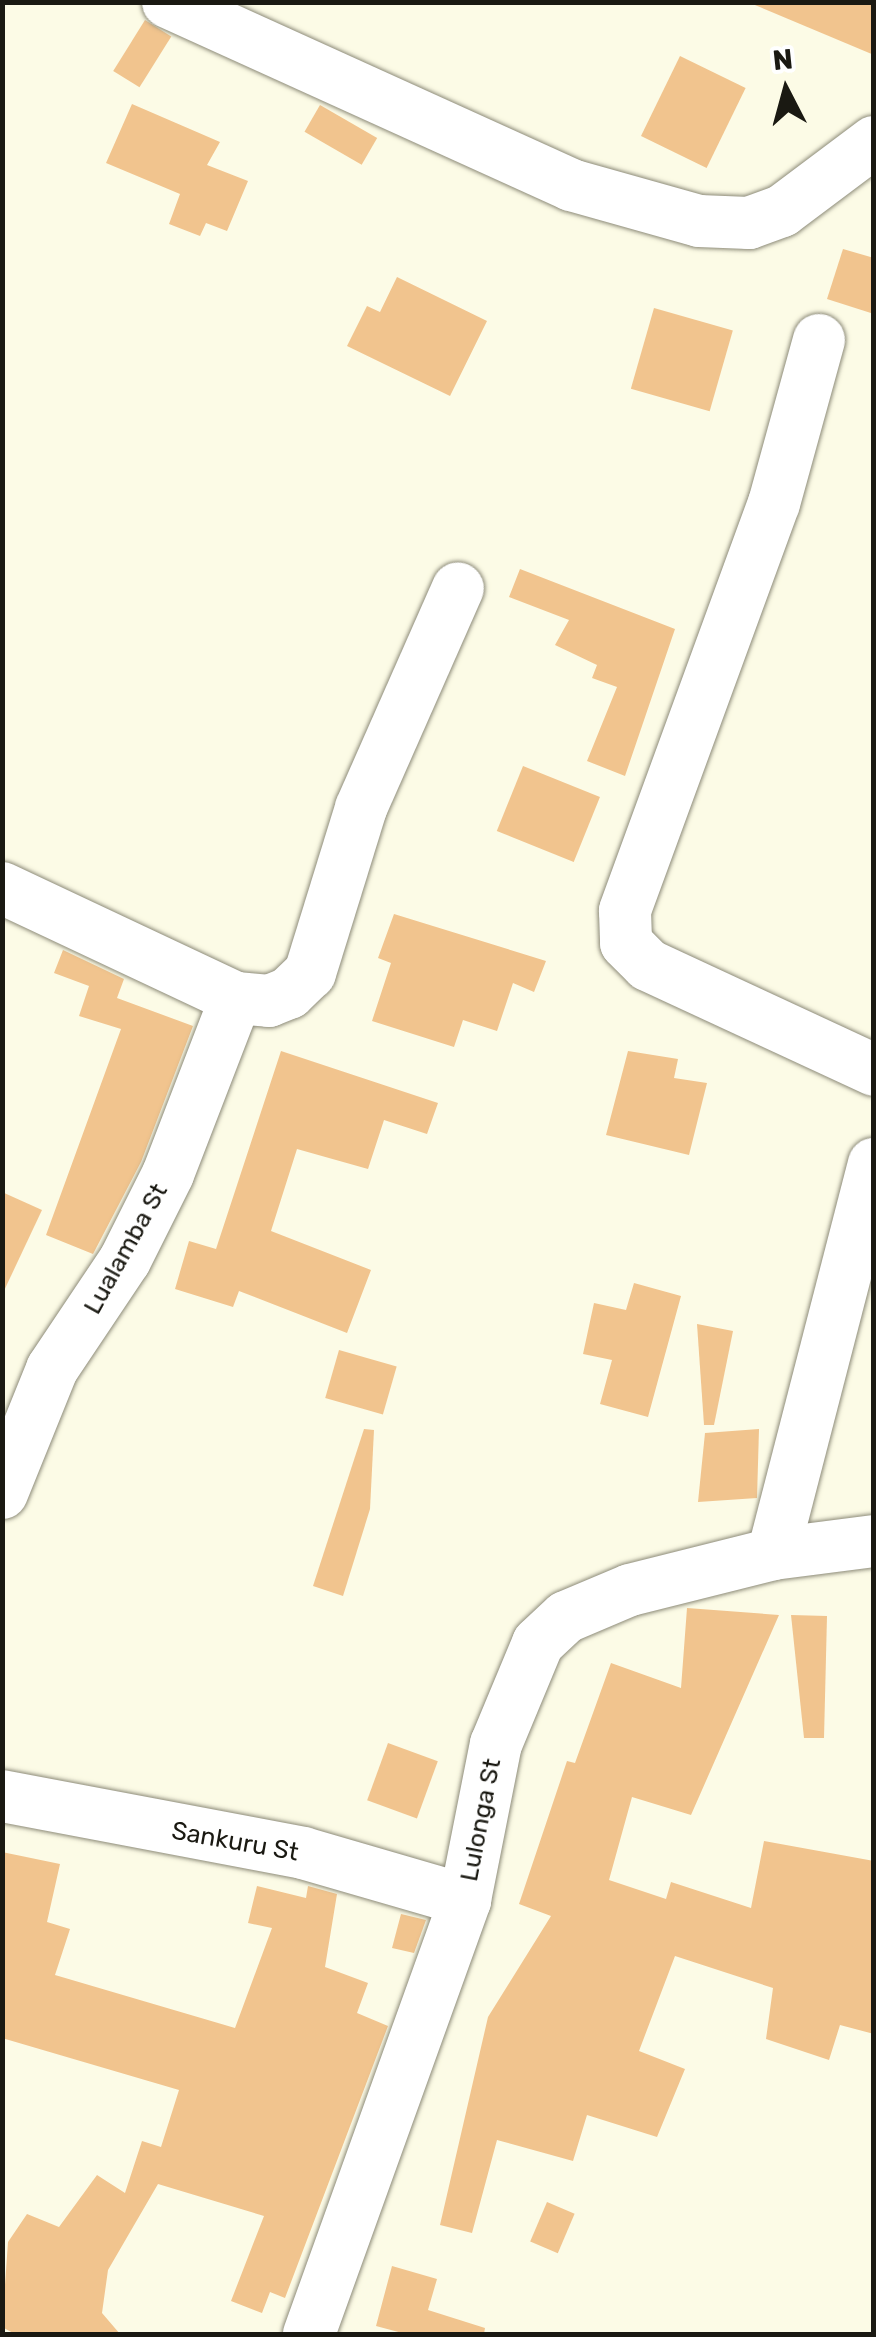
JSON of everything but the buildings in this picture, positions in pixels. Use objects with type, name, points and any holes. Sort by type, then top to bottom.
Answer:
[{"type":"street","points":[[168,2],[626,206],[750,223],[782,212],[870,148]]},
{"type":"street","points":[[818,340],[774,504],[625,910],[626,943],[648,966],[874,1070]]},
{"type":"street","points":[[2,888],[236,998],[268,1002],[310,973],[361,808],[458,588]]},
{"type":"street","name":"Lualamba St","points":[[2,1493],[52,1369],[124,1260],[168,1174],[236,998]]},
{"type":"street","points":[[773,1554],[874,1164]]},
{"type":"street","name":"Lulonga St","points":[[309,2334],[465,1900],[496,1744],[538,1643],[566,1617],[630,1590],[773,1554],[874,1541]]},
{"type":"street","name":"Sankuru St","points":[[2,1796],[302,1854],[465,1900]]}]
